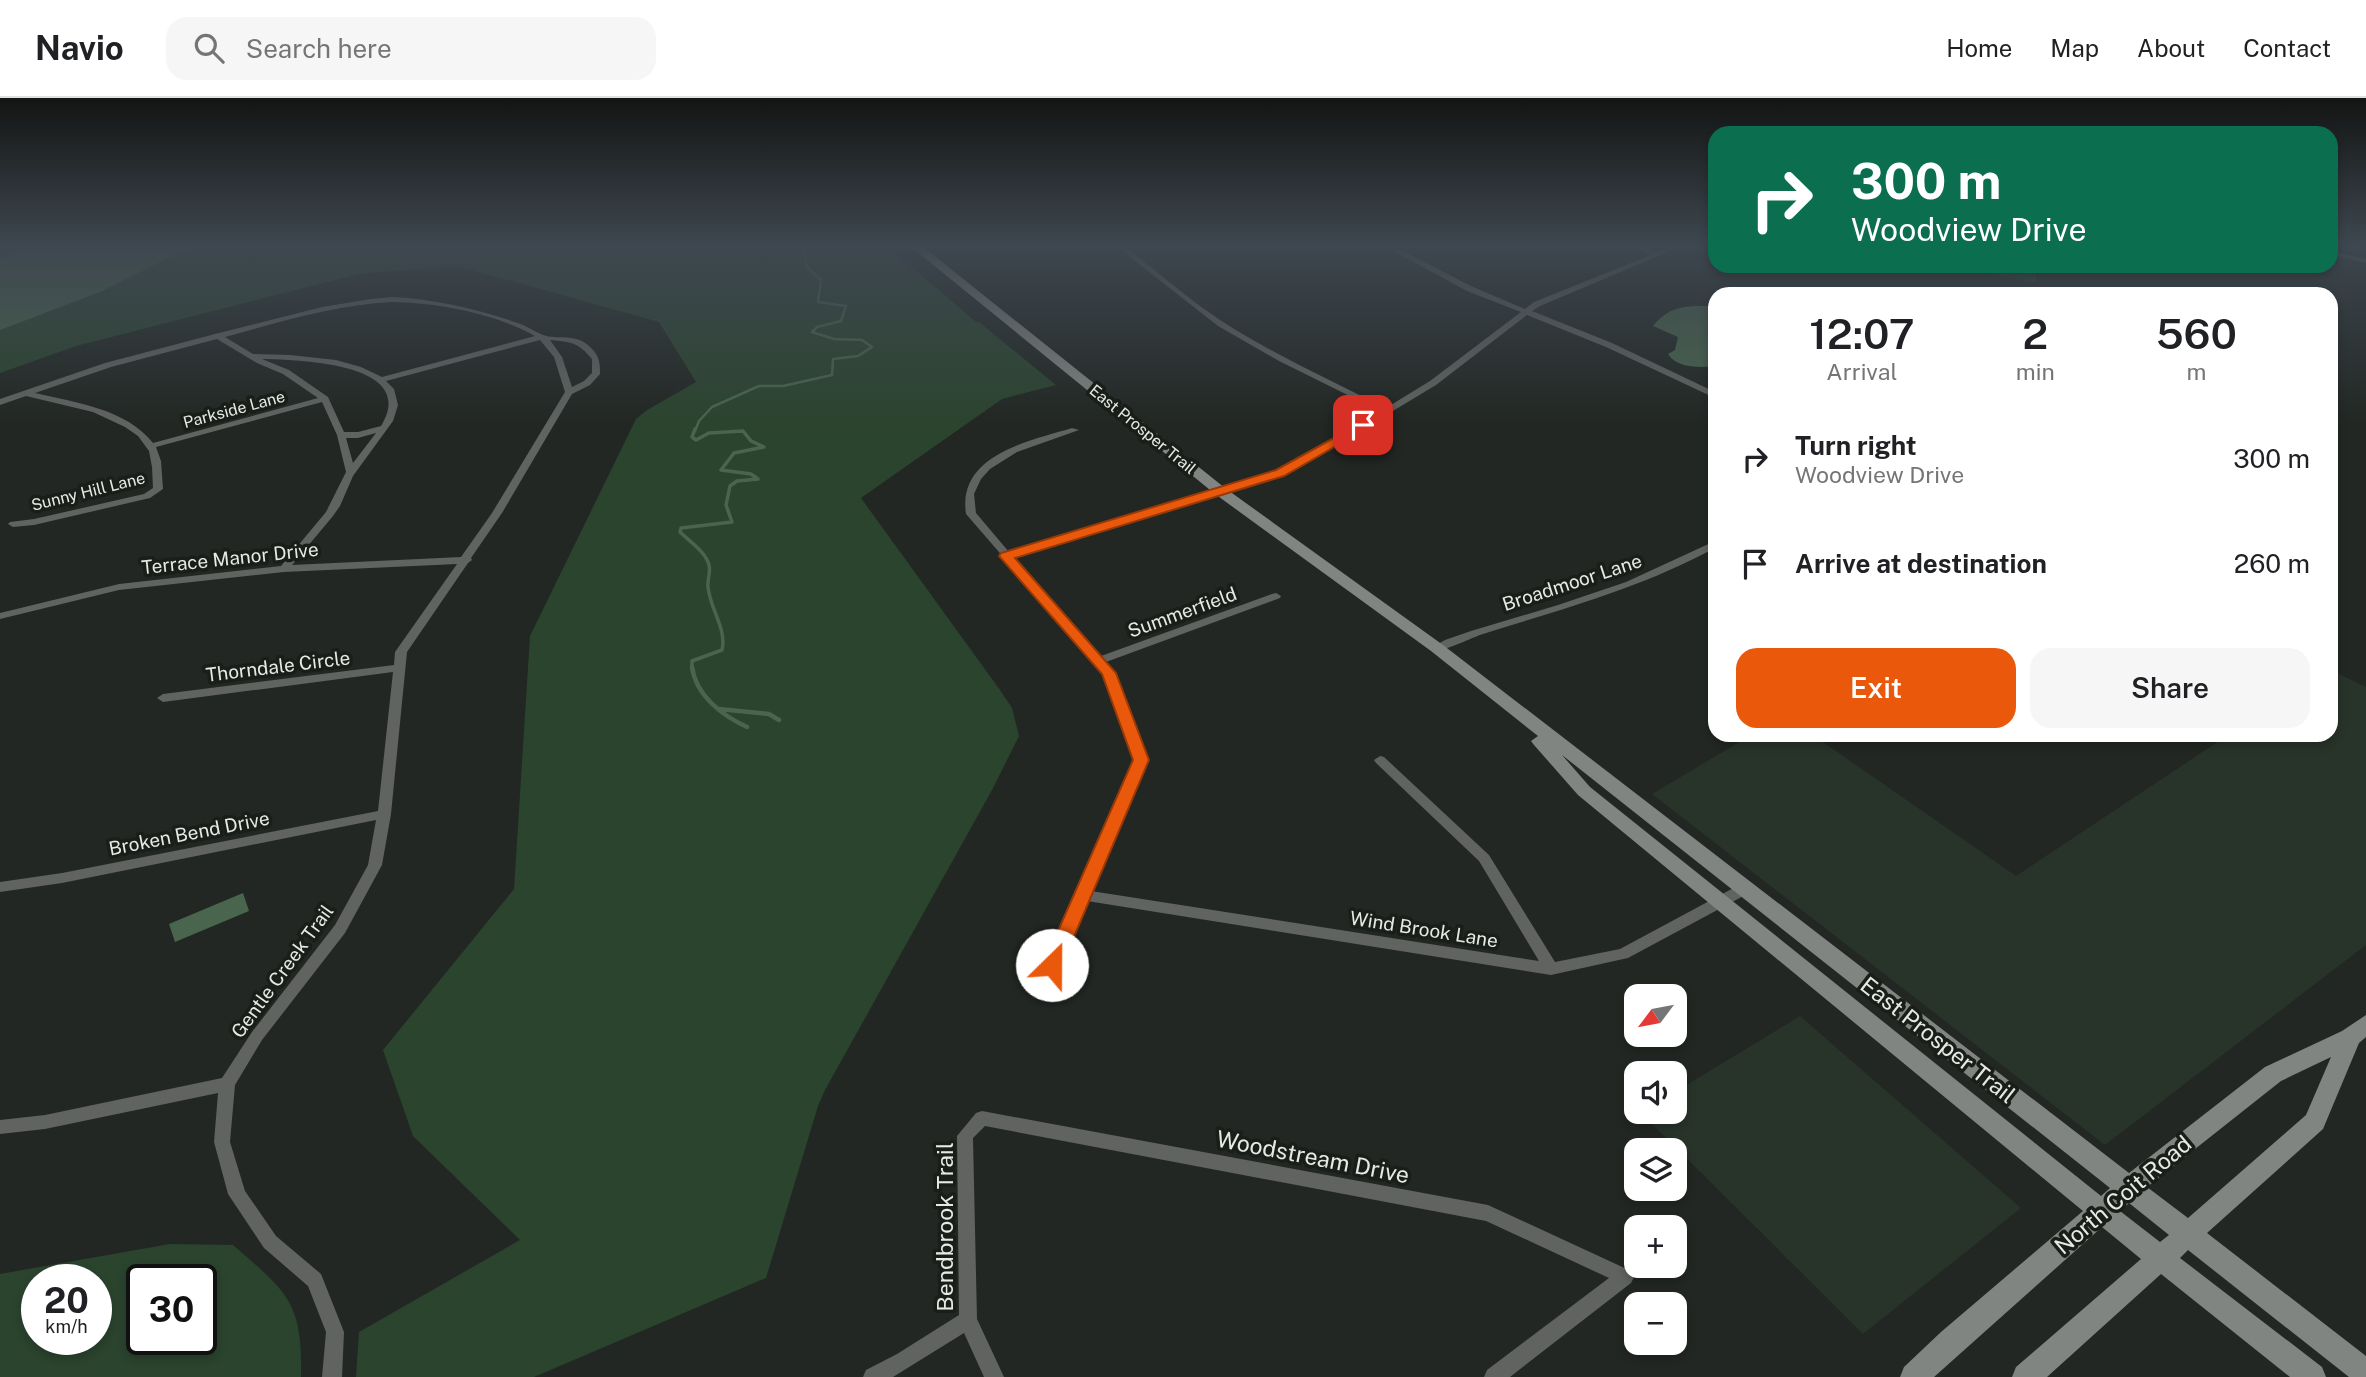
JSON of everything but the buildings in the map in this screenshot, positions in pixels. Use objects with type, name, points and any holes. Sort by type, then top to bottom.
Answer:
[{"type":"main road","name":"East Prosper Trail","points":[[989,306],[1220,491],[1437,648],[2366,1373]]},
{"type":"main road","name":"East Prosper Trail","points":[[1510,707],[1584,791],[2102,1212],[2312,1377]]},
{"type":"main road","name":"North Coit Road","points":[[1914,1377],[1951,1341],[2128,1188],[2273,1074],[2358,1031]]},
{"type":"main road","name":"North Coit Road","points":[[2026,1377],[2315,1122],[2358,1031]]},
{"type":"street","name":"Gentle Creek Trail","points":[[0,402],[108,365],[339,306]]},
{"type":"street","name":"Gentle Creek Trail","points":[[332,1377],[335,1332],[315,1280],[270,1242],[237,1194],[222,1142],[228,1084],[257,1036],[340,929],[375,865],[384,814],[401,652],[467,560],[542,441],[569,392],[587,383],[596,374],[596,359],[585,346],[574,340],[542,337],[526,329],[452,306]]},
{"type":"street","points":[[1194,306],[1308,373],[1386,411]]},
{"type":"street","points":[[1511,306],[1609,345],[1708,392]]},
{"type":"street","points":[[1006,556],[1292,468],[1433,383],[1525,312],[1537,306]]},
{"type":"street","points":[[218,336],[286,372],[325,399],[341,435],[351,472]]},
{"type":"street","points":[[382,380],[542,337],[555,351],[565,371],[569,392]]},
{"type":"street","points":[[254,356],[323,359],[382,380],[391,390],[394,407],[383,428],[343,483],[336,504],[285,569]]},
{"type":"street","points":[[286,372],[299,364],[323,359]]},
{"type":"street","name":"Sunny Hill Lane","points":[[13,524],[34,522],[147,496],[158,489],[157,465],[151,446],[132,428],[104,413],[29,394]]},
{"type":"street","name":"Parkside Lane","points":[[151,446],[325,399]]},
{"type":"street","points":[[341,435],[358,435],[383,428]]},
{"type":"street","points":[[1052,965],[1141,760],[1109,673],[971,514],[969,494],[979,473],[1027,445],[1075,430]]},
{"type":"street","name":"Broadmoor Lane","points":[[1437,648],[1475,631],[1614,590],[1708,547]]},
{"type":"street","name":"Terrace Manor Drive","points":[[0,616],[119,587],[285,569],[467,560]]},
{"type":"street","name":"Summerfield","points":[[1100,660],[1276,596]]},
{"type":"street","name":"Thorndale Circle","points":[[163,698],[398,668]]},
{"type":"street","points":[[1380,760],[1484,858],[1551,969]]},
{"type":"street","name":"Broken Bend Drive","points":[[0,887],[62,878],[384,814]]},
{"type":"street","name":"Wind Brook Lane","points":[[1083,895],[1551,969],[1623,954],[1744,889]]},
{"type":"street","points":[[0,1127],[44,1122],[228,1084]]},
{"type":"street","name":"Woodstream Drive","points":[[982,1118],[1488,1213],[1625,1277],[1494,1377]]},
{"type":"street","name":"Bendbrook Trail","points":[[982,1118],[965,1136],[968,1320],[994,1377]]},
{"type":"street","points":[[873,1377],[904,1361],[968,1320]]},
{"type":"shaded area","points":[[0,306],[234,306],[76,346],[0,373]]},
{"type":"shaded area","points":[[0,306],[64,306],[0,330]]},
{"type":"shaded area","points":[[600,306],[957,306],[1056,385],[1002,399],[861,498],[1012,708],[1019,736],[992,790],[825,1090],[766,1278],[534,1377],[356,1377],[359,1332],[520,1240],[413,1136],[383,1050],[514,889],[530,636],[636,419],[696,382],[659,322]]},
{"type":"shaded area","points":[[1708,306],[1708,367],[1689,366],[1672,359],[1668,354],[1675,350],[1678,337],[1653,326],[1673,310]]},
{"type":"shaded area","points":[[2338,673],[2366,687],[2366,945],[2105,1145],[1652,794],[1739,742],[1823,742],[2016,876],[2217,742],[2338,742]]},
{"type":"shaded area","points":[[243,893],[249,911],[175,942],[169,924]]},
{"type":"shaded area","points":[[1800,1016],[2021,1208],[1863,1334],[1687,1159],[1687,1138],[1666,1138],[1652,1124],[1687,1124],[1687,1085]]},
{"type":"shaded area","points":[[170,1244],[233,1245],[279,1288],[295,1315],[299,1331],[301,1377],[0,1377],[0,1274],[21,1270],[21,1355],[112,1355],[112,1264],[57,1264]]},
{"type":"waterway","points":[[695,431],[699,421],[712,407],[759,386],[783,386],[832,375],[833,359],[858,356],[872,347],[862,340],[834,339],[812,332],[817,327],[841,321],[846,306],[844,306]]},
{"type":"waterway","points":[[692,667],[692,661],[722,650],[723,642],[709,595],[707,560],[680,532],[681,528],[732,522],[726,505],[730,486],[737,481],[758,479],[751,474],[721,470],[734,453],[764,447],[751,441],[743,431],[709,433],[696,440],[692,437],[695,429]]},
{"type":"waterway","points":[[692,667],[699,687],[712,704],[747,727]]},
{"type":"waterway","points":[[719,709],[769,714],[779,720]]},
{"type":"route","points":[[1052,965],[1141,760],[1109,673],[1006,556],[1280,473],[1363,425]]}]
